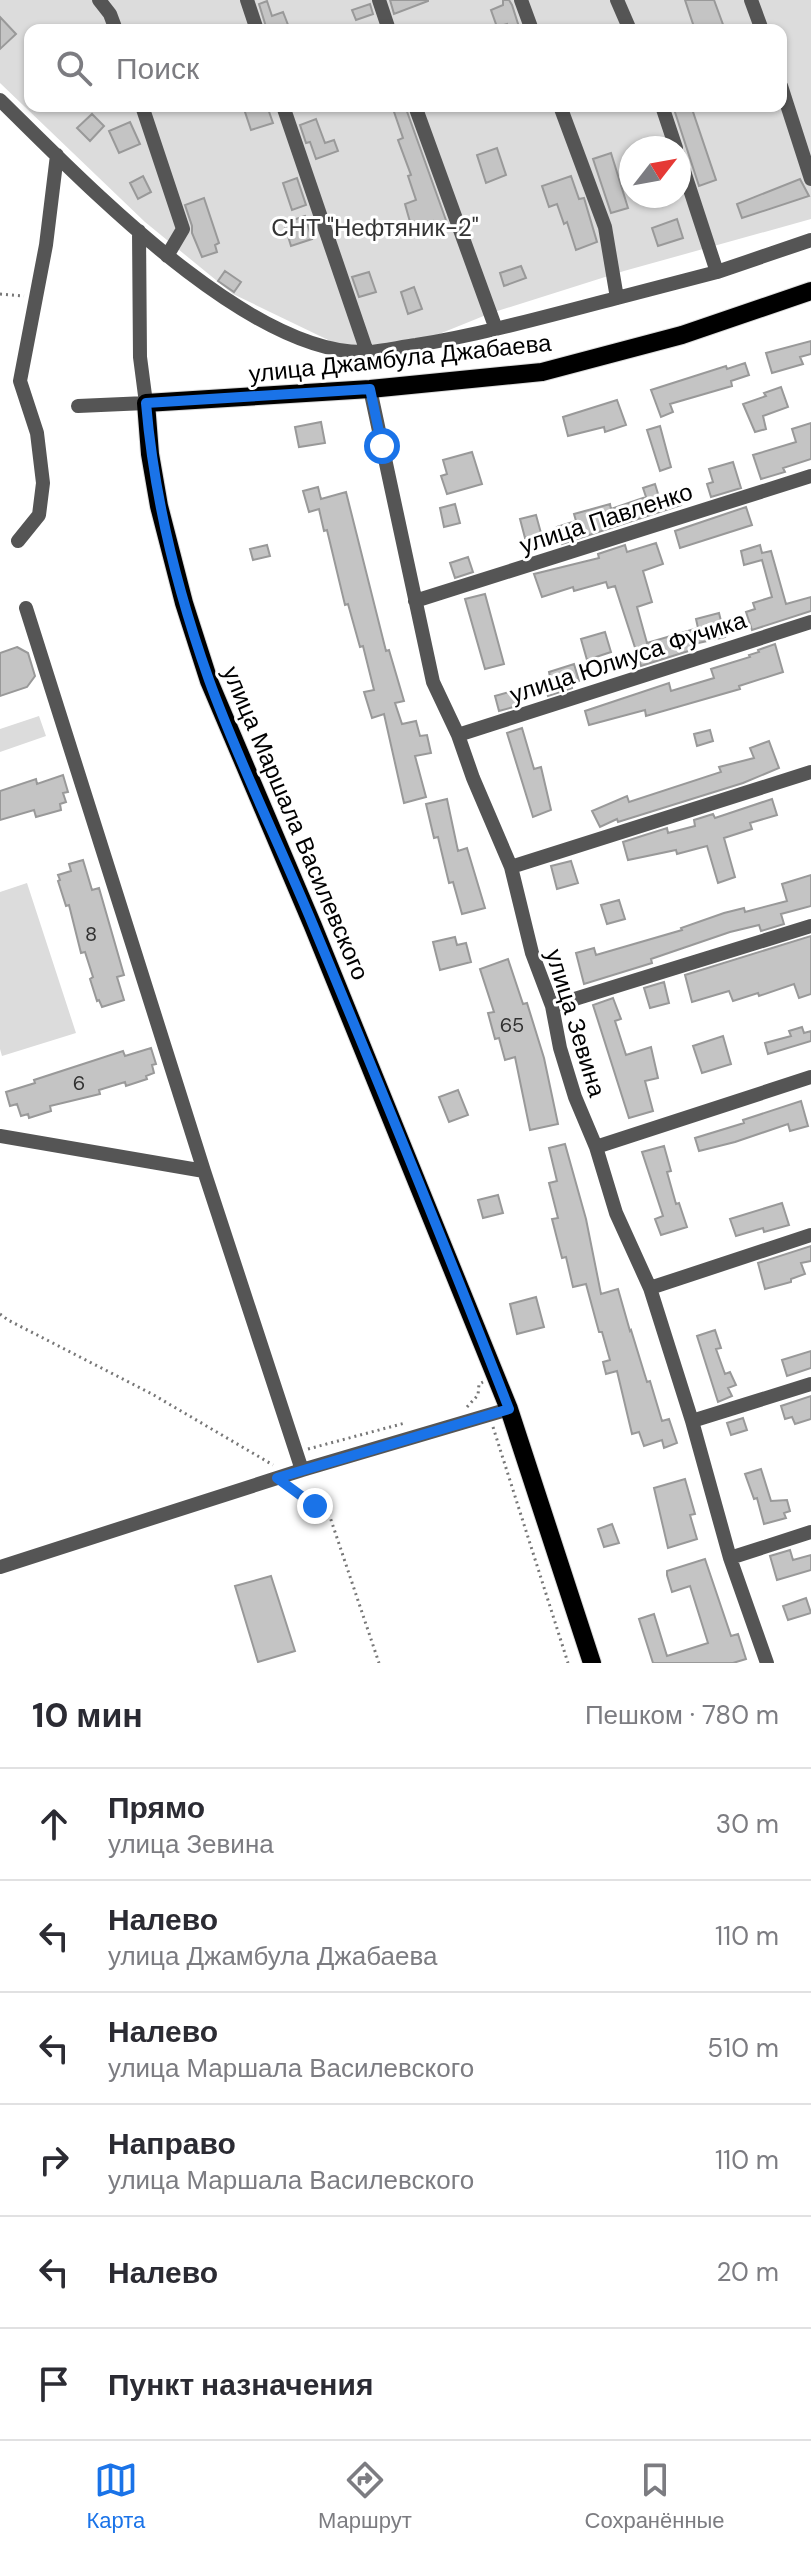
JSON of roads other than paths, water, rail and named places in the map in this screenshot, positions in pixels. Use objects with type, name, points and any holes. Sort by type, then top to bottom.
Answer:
[{"type":"main road","name":"улица Джамбула Джабаева","points":[[146,403],[439,384],[555,369],[682,335],[811,291]]},
{"type":"main road","name":"улица Маршала Василевского","points":[[146,403],[150,454],[159,506],[184,603],[209,681],[313,926],[497,1378],[592,1663]]},
{"type":"street","points":[[99,0],[114,24]]},
{"type":"street","points":[[247,0],[255,24]]},
{"type":"street","points":[[379,0],[387,24]]},
{"type":"street","points":[[521,0],[530,24]]},
{"type":"street","points":[[617,0],[627,24]]},
{"type":"street","points":[[751,0],[760,24]]},
{"type":"street","name":"улица Джамбула Джабаева","points":[[0,100],[167,256],[231,304],[308,344],[367,352],[460,338],[717,272],[811,240]]},
{"type":"street","points":[[787,105],[811,179]]},
{"type":"street","points":[[144,112],[183,229],[167,256]]},
{"type":"street","points":[[285,112],[367,352]]},
{"type":"street","points":[[417,112],[496,329]]},
{"type":"street","points":[[562,112],[605,227],[617,298]]},
{"type":"street","points":[[664,112],[672,136]]},
{"type":"street","points":[[18,541],[39,515],[43,483],[37,433],[20,381],[57,155]]},
{"type":"street","points":[[691,193],[717,272]]},
{"type":"street","name":"улица Маршала Василевского","points":[[139,231],[140,357],[146,403]]},
{"type":"street","name":"улица Зевина","points":[[370,389],[433,682],[458,735],[511,867],[532,953],[552,1006],[571,1084],[583,1121],[596,1147],[616,1213],[650,1288],[692,1421],[730,1558],[767,1663]]},
{"type":"street","name":"улица Джамбула Джабаева","points":[[78,406],[146,403]]},
{"type":"street","name":"улица Павленко","points":[[415,601],[811,476]]},
{"type":"street","points":[[26,608],[204,1171],[297,1452],[289,1474]]},
{"type":"street","name":"улица Юлиуса Фучика","points":[[458,735],[811,622]]},
{"type":"street","points":[[511,867],[811,772]]},
{"type":"street","points":[[552,1006],[811,926]]},
{"type":"street","points":[[596,1147],[811,1077]]},
{"type":"street","points":[[0,1136],[204,1171]]},
{"type":"street","points":[[650,1288],[811,1235]]},
{"type":"street","points":[[692,1421],[811,1384]]},
{"type":"street","points":[[0,1567],[289,1474],[509,1409]]},
{"type":"street","points":[[730,1558],[811,1532]]},
{"type":"park label","name":"СНТ \"Нефтяник-2\"","points":[[375,227]]}]
